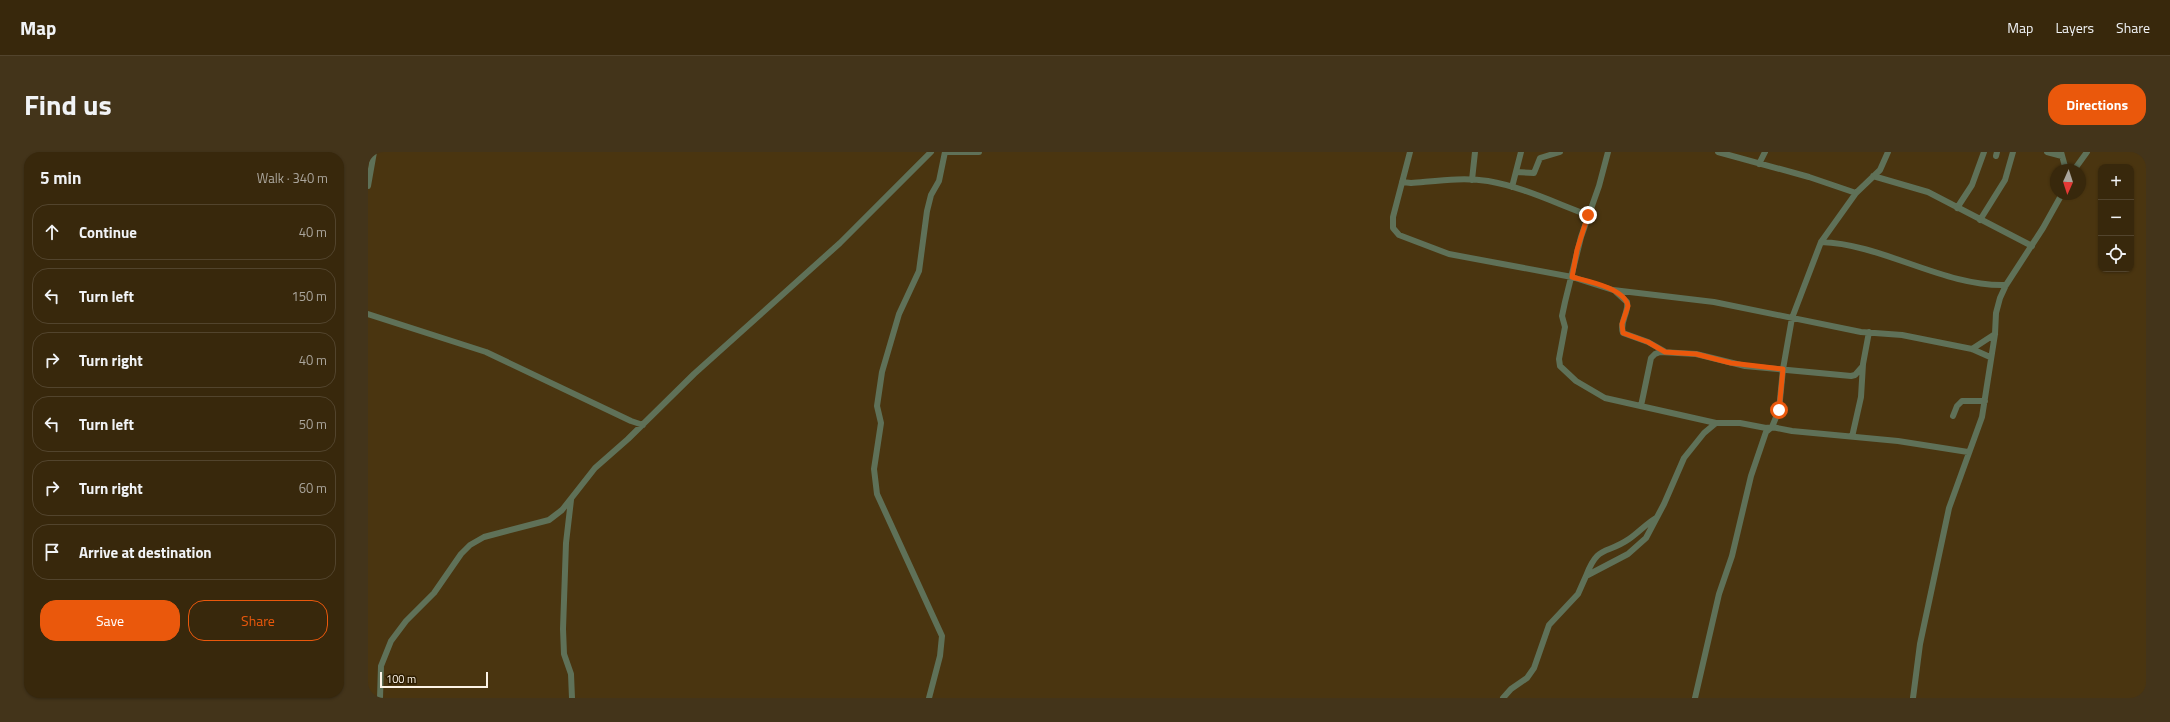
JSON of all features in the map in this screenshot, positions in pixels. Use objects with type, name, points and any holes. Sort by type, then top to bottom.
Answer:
[{"type":"street","points":[[368,186],[374,152]]},
{"type":"street","points":[[380,698],[382,666],[391,642],[406,621],[434,593],[466,550],[484,536],[549,520],[562,510],[595,468],[643,425],[694,374],[840,243],[931,152]]},
{"type":"street","points":[[929,698],[940,656],[942,636],[877,494],[874,468],[881,424],[877,406],[882,372],[898,314],[919,271],[927,211],[931,195],[939,181],[945,152],[979,152]]},
{"type":"street","points":[[1410,152],[1393,217],[1393,228],[1399,235],[1449,254],[1572,277],[1613,290],[1714,302],[1869,332],[1902,335],[1972,349],[1990,357]]},
{"type":"street","points":[[1472,180],[1475,152]]},
{"type":"street","points":[[1512,187],[1521,152]]},
{"type":"street","points":[[1516,172],[1534,173],[1540,158],[1560,152]]},
{"type":"street","points":[[1608,152],[1599,186],[1577,250],[1563,312],[1565,327],[1559,359],[1560,366],[1576,382],[1605,398],[1716,424],[1740,423],[1792,431],[1898,441],[1968,452]]},
{"type":"street","points":[[1718,152],[1809,177],[1856,193]]},
{"type":"street","points":[[1759,164],[1765,152]]},
{"type":"street","points":[[1695,698],[1712,631],[1719,594],[1732,556],[1751,476],[1762,440],[1766,432],[1772,427],[1779,410],[1783,369],[1792,318],[1821,242],[1856,193],[1880,170],[1888,152]]},
{"type":"street","points":[[1957,208],[1972,185],[1984,152]]},
{"type":"street","points":[[1980,220],[2005,180],[2014,152]]},
{"type":"street","points":[[2047,152],[2062,154],[2064,164]]},
{"type":"street","points":[[2078,164],[2087,152]]},
{"type":"street","points":[[1873,176],[1928,192],[2032,246]]},
{"type":"street","points":[[1402,182],[1411,183],[1472,180],[1512,187],[1588,215]]},
{"type":"street","points":[[1913,698],[1920,644],[1945,525],[1953,495],[1982,417],[1990,357],[1995,334],[1996,313],[2006,285],[2032,246],[2059,200]]},
{"type":"street","points":[[1821,242],[1853,245],[1896,260],[1980,284],[2006,285]]},
{"type":"street","points":[[1613,290],[1627,302],[1627,312],[1622,324],[1623,333],[1648,342],[1665,352]]},
{"type":"street","points":[[368,314],[486,352],[631,421],[643,425]]},
{"type":"street","points":[[1852,437],[1861,397],[1862,367],[1869,332]]},
{"type":"street","points":[[1972,349],[1995,334]]},
{"type":"street","points":[[1641,406],[1651,358],[1655,354],[1665,352],[1696,354],[1731,363],[1852,376],[1855,375],[1862,367]]},
{"type":"street","points":[[1953,416],[1957,406],[1962,401],[1985,401]]},
{"type":"street","points":[[1586,576],[1634,550],[1646,538],[1684,458],[1704,433],[1716,424]]},
{"type":"street","points":[[571,500],[566,543],[563,629],[564,654],[570,668],[572,698]]},
{"type":"street","points":[[1503,698],[1511,689],[1527,678],[1534,668],[1549,625],[1578,594],[1598,553],[1626,541],[1645,524],[1656,518]]},
{"type":"route","points":[[1588,215],[1577,250],[1572,277],[1613,290],[1624,298],[1628,306],[1622,324],[1623,333],[1632,338],[1648,342],[1665,352],[1696,354],[1745,366],[1783,369],[1779,410]]}]
